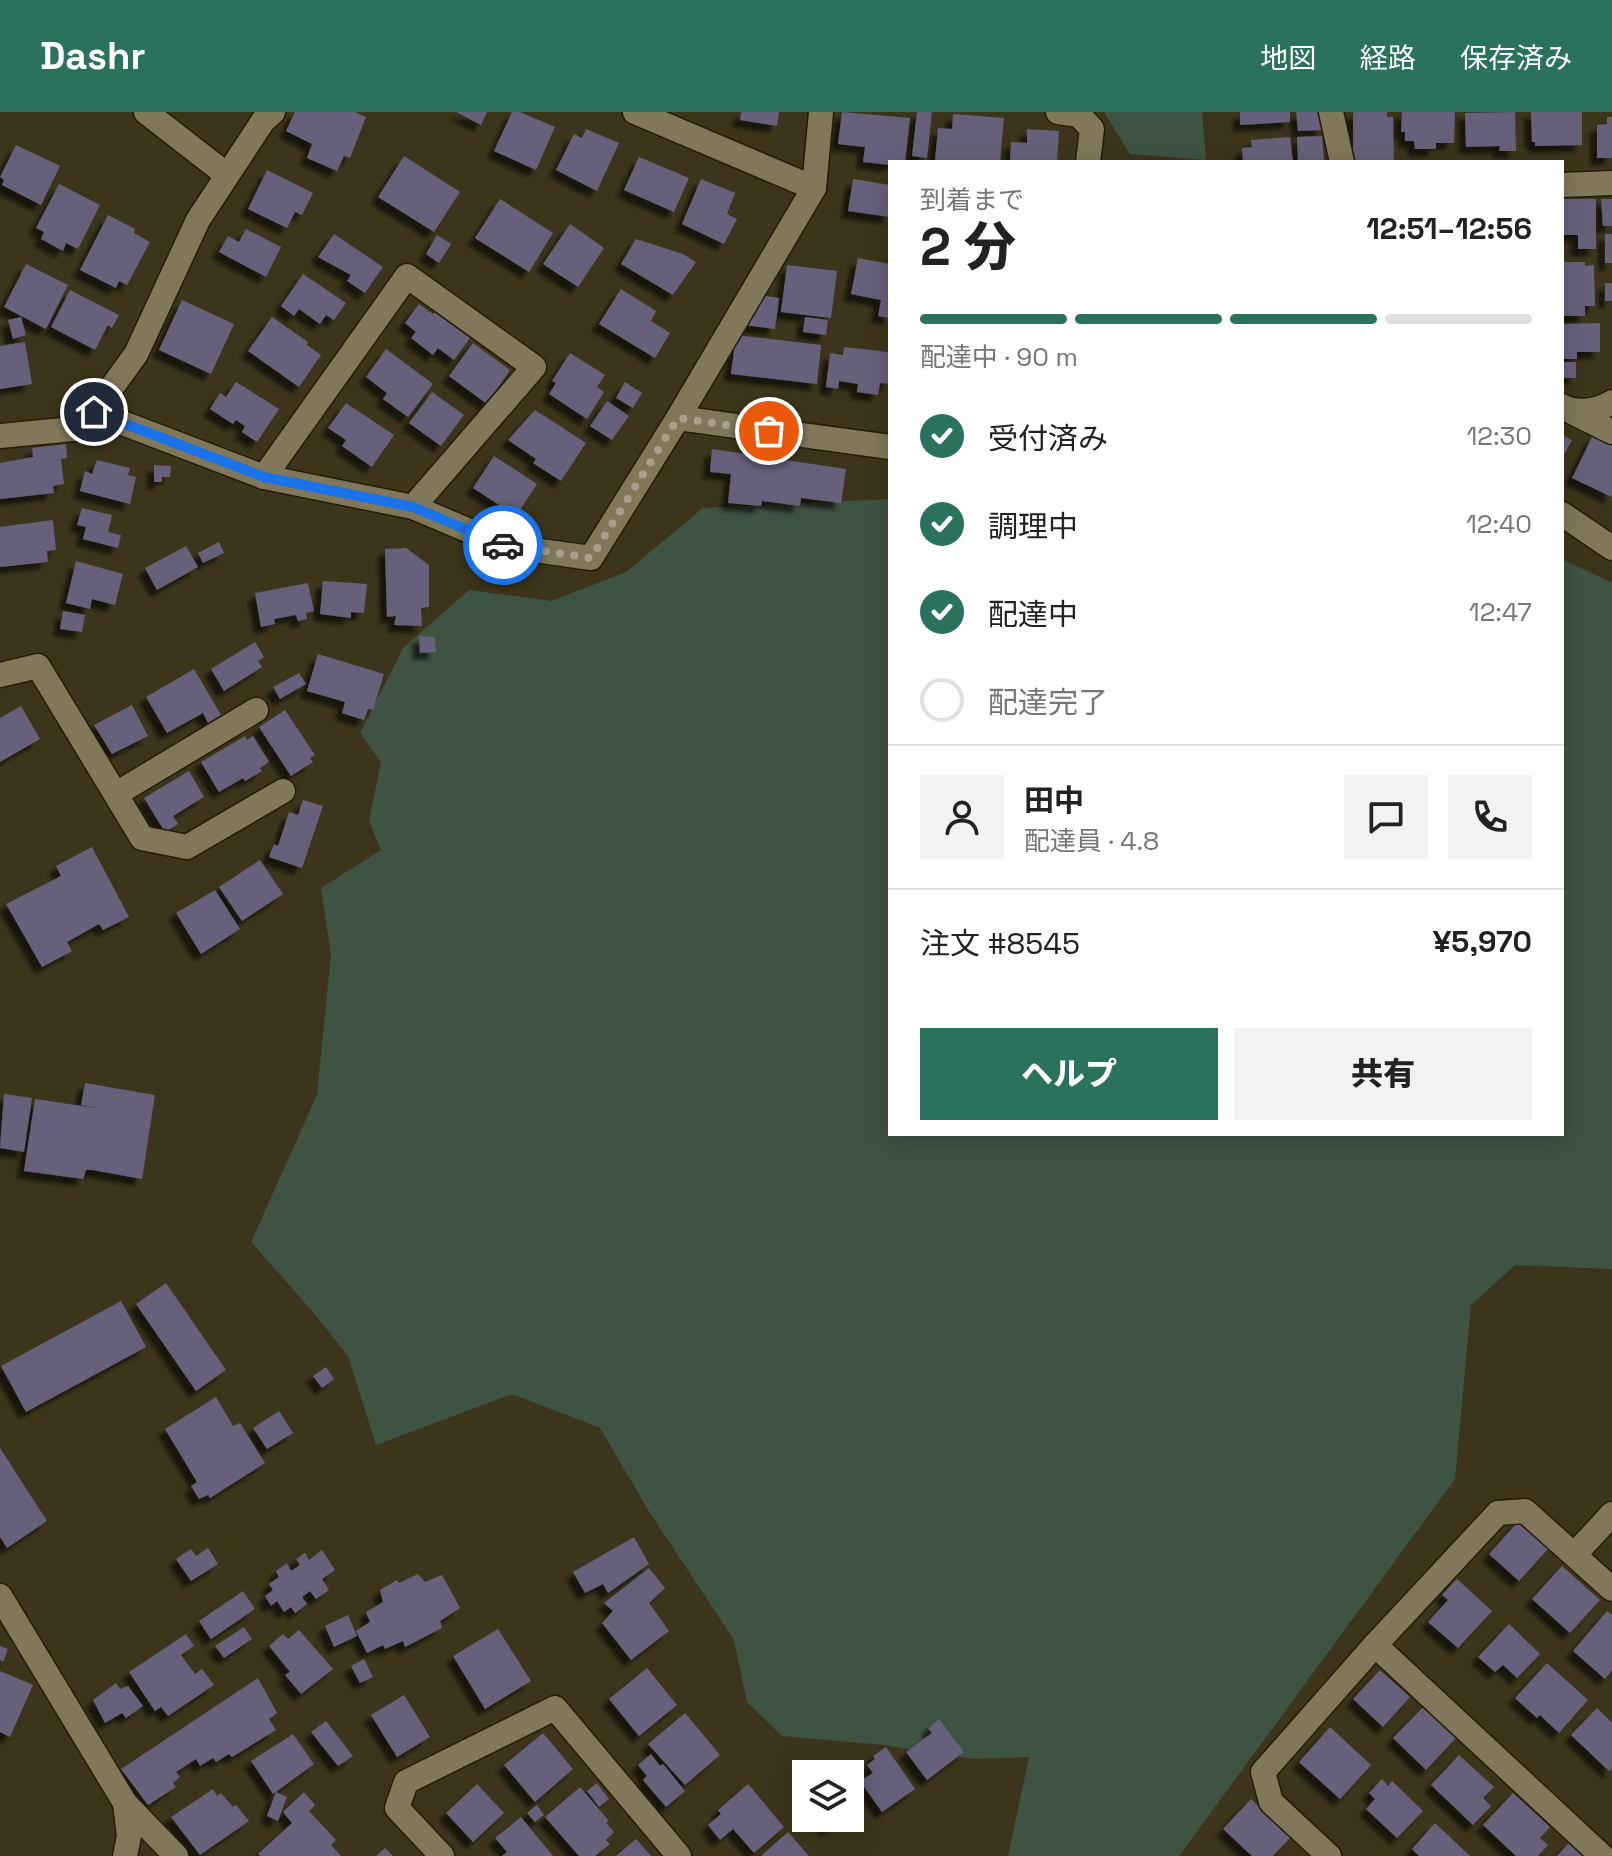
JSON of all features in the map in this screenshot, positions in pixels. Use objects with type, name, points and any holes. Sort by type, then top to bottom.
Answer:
[{"type":"street","points":[[146,112],[227,175]]},
{"type":"street","points":[[0,436],[73,429],[94,412],[136,354],[198,220],[263,121],[273,112]]},
{"type":"street","points":[[635,112],[814,188]]},
{"type":"street","points":[[94,412],[264,477],[413,507],[505,546],[591,558],[814,188],[821,112]]},
{"type":"street","points":[[1058,112],[1079,115],[1092,129],[1088,160]]},
{"type":"street","points":[[1331,112],[1342,160]]},
{"type":"street","points":[[1564,185],[1612,183]]},
{"type":"street","points":[[264,477],[407,276],[534,367],[413,507]]},
{"type":"street","points":[[1567,409],[1604,407],[1612,402]]},
{"type":"street","points":[[1567,409],[1612,432]]},
{"type":"street","points":[[678,418],[888,447]]},
{"type":"street","points":[[1564,515],[1612,548]]},
{"type":"street","points":[[0,675],[38,666],[142,838],[187,847],[283,791]]},
{"type":"street","points":[[116,794],[256,710]]},
{"type":"street","points":[[1329,1856],[1271,1802],[1263,1772],[1498,1513],[1525,1511],[1612,1589]]},
{"type":"street","points":[[1575,1554],[1612,1514]]},
{"type":"street","points":[[1,1600],[125,1803],[176,1856]]},
{"type":"street","points":[[1375,1645],[1602,1856]]},
{"type":"street","points":[[442,1856],[397,1808],[406,1782],[555,1708],[679,1856]]},
{"type":"street","points":[[125,1803],[129,1836],[125,1856]]},
{"type":"green space","points":[[1104,112],[1202,112],[1206,160],[1130,154]]},
{"type":"green space","points":[[888,499],[888,1136],[1564,1136],[1564,560],[1612,583],[1612,1269],[1515,1265],[1471,1305],[1455,1479],[1179,1856],[1008,1856],[1029,1757],[974,1759],[883,1745],[782,1736],[747,1702],[734,1640],[650,1513],[600,1428],[512,1394],[376,1445],[348,1356],[251,1242],[317,1095],[331,955],[321,888],[381,850],[369,821],[381,762],[360,733],[403,648],[469,590],[552,601],[626,572],[703,508]]},
{"type":"building","points":[[295,112],[355,112],[366,117],[350,158],[344,156],[337,171],[307,158],[312,144],[286,131]]},
{"type":"building","points":[[456,112],[487,112],[481,125]]},
{"type":"building","points":[[512,112],[520,112],[555,127],[536,170],[494,151]]},
{"type":"building","points":[[741,112],[779,112],[777,126],[740,120]]},
{"type":"building","points":[[842,112],[910,118],[905,160],[888,160],[888,165],[863,162],[865,147],[838,144]]},
{"type":"building","points":[[917,112],[932,112],[927,158],[912,156]]},
{"type":"building","points":[[1240,112],[1290,112],[1290,122],[1240,125]]},
{"type":"building","points":[[1296,112],[1322,112],[1323,130],[1298,131]]},
{"type":"building","points":[[1353,112],[1387,112],[1387,117],[1393,117],[1394,160],[1353,160]]},
{"type":"building","points":[[1402,112],[1455,112],[1454,143],[1436,143],[1436,149],[1415,149],[1414,141],[1405,141],[1405,132],[1401,132]]},
{"type":"building","points":[[1515,112],[1516,151],[1499,151],[1500,146],[1466,147],[1465,113]]},
{"type":"building","points":[[1531,112],[1582,112],[1582,145],[1535,146],[1532,142]]},
{"type":"building","points":[[953,114],[1004,118],[1000,160],[935,160],[938,128],[952,129]]},
{"type":"building","points":[[1607,117],[1612,117],[1612,158],[1597,158],[1597,125],[1607,124]]},
{"type":"building","points":[[586,129],[619,143],[597,191],[556,170],[574,134],[582,138]]},
{"type":"building","points":[[1027,129],[1059,131],[1057,160],[1010,160],[1011,142],[1027,143]]},
{"type":"building","points":[[1322,136],[1324,160],[1298,160],[1297,137]]},
{"type":"building","points":[[1290,137],[1293,160],[1243,160],[1242,148],[1252,147],[1251,140]]},
{"type":"building","points":[[16,145],[60,166],[41,205],[2,185],[4,180],[0,177]]},
{"type":"building","points":[[404,156],[460,192],[434,232],[378,197]]},
{"type":"building","points":[[639,157],[689,178],[674,212],[624,190]]},
{"type":"building","points":[[267,170],[313,193],[302,215],[295,212],[287,228],[248,209]]},
{"type":"building","points":[[701,179],[735,193],[727,214],[737,219],[724,244],[682,224]]},
{"type":"building","points":[[853,179],[888,185],[888,217],[848,211]]},
{"type":"building","points":[[59,184],[100,205],[78,249],[66,243],[63,251],[41,239],[44,232],[36,228]]},
{"type":"building","points":[[500,199],[553,233],[529,272],[475,238]]},
{"type":"building","points":[[1564,199],[1596,199],[1596,249],[1578,249],[1578,235],[1564,235]]},
{"type":"building","points":[[1601,199],[1612,199],[1612,226],[1603,226]]},
{"type":"building","points":[[108,215],[135,229],[134,233],[150,242],[127,285],[119,281],[116,288],[80,270]]},
{"type":"building","points":[[570,224],[604,248],[578,287],[543,264]]},
{"type":"building","points":[[246,229],[281,247],[266,277],[219,252],[228,236],[239,242]]},
{"type":"building","points":[[334,234],[383,267],[365,293],[347,281],[351,275],[318,257]]},
{"type":"building","points":[[1605,234],[1612,234],[1612,263],[1605,263]]},
{"type":"building","points":[[437,235],[451,244],[439,263],[426,254]]},
{"type":"building","points":[[636,239],[683,254],[696,262],[673,295],[621,264]]},
{"type":"building","points":[[858,258],[888,264],[888,318],[878,316],[881,300],[851,294]]},
{"type":"building","points":[[1564,262],[1594,265],[1595,306],[1585,306],[1585,316],[1564,316]]},
{"type":"building","points":[[26,264],[68,285],[46,329],[4,307]]},
{"type":"building","points":[[787,265],[837,271],[831,318],[781,312]]},
{"type":"building","points":[[303,274],[346,303],[334,320],[326,315],[320,324],[299,309],[294,316],[281,306]]},
{"type":"building","points":[[1605,283],[1612,283],[1612,301],[1605,301]]},
{"type":"building","points":[[621,289],[656,311],[651,321],[670,333],[655,358],[599,324]]},
{"type":"building","points":[[70,290],[119,315],[112,328],[108,325],[95,350],[51,327]]},
{"type":"building","points":[[758,295],[779,298],[775,329],[744,325]]},
{"type":"building","points":[[182,300],[234,324],[211,374],[159,350]]},
{"type":"building","points":[[419,304],[470,338],[454,360],[438,348],[433,355],[411,338],[416,332],[405,323]]},
{"type":"building","points":[[21,317],[26,335],[13,339],[8,320]]},
{"type":"building","points":[[272,317],[321,355],[299,387],[248,351]]},
{"type":"building","points":[[805,317],[828,320],[826,335],[803,332]]},
{"type":"building","points":[[1600,323],[1600,352],[1577,352],[1577,359],[1564,359],[1564,324]]},
{"type":"building","points":[[736,335],[821,345],[817,384],[731,374]]},
{"type":"building","points":[[25,342],[32,384],[0,389],[0,346]]},
{"type":"building","points":[[473,343],[510,370],[487,404],[449,376]]},
{"type":"building","points":[[844,347],[888,352],[888,384],[880,383],[878,395],[857,392],[858,384],[839,381],[838,389],[826,387],[830,353],[843,355]]},
{"type":"building","points":[[386,349],[433,384],[408,417],[383,399],[387,393],[366,377]]},
{"type":"building","points":[[570,353],[605,375],[597,387],[604,392],[587,419],[549,394],[556,383],[552,381]]},
{"type":"building","points":[[1564,362],[1576,362],[1576,378],[1564,378]]},
{"type":"building","points":[[236,382],[279,409],[257,442],[242,432],[245,426],[236,420],[233,424],[210,409],[220,393],[226,397]]},
{"type":"building","points":[[625,382],[642,393],[633,408],[616,398]]},
{"type":"building","points":[[432,392],[464,415],[441,446],[409,423]]},
{"type":"building","points":[[607,401],[629,416],[612,440],[590,426]]},
{"type":"building","points":[[346,403],[394,435],[372,467],[342,446],[346,440],[328,428]]},
{"type":"building","points":[[535,410],[586,443],[561,481],[533,463],[536,459],[508,440]]},
{"type":"building","points":[[1593,435],[1612,444],[1612,497],[1572,478]]},
{"type":"building","points":[[1564,436],[1572,440],[1564,455]]},
{"type":"building","points":[[66,444],[67,458],[61,459],[64,484],[53,486],[54,493],[0,499],[0,463],[33,457],[32,448]]},
{"type":"building","points":[[712,449],[846,469],[841,503],[801,498],[800,506],[762,501],[761,506],[728,503],[731,474],[710,472]]},
{"type":"building","points":[[494,456],[537,484],[516,516],[473,488]]},
{"type":"building","points":[[97,460],[130,468],[128,475],[136,477],[130,504],[80,491],[85,471],[92,474]]},
{"type":"building","points":[[154,465],[171,466],[170,477],[154,482]]},
{"type":"building","points":[[82,508],[112,515],[108,532],[121,535],[118,548],[83,539],[86,527],[77,525]]},
{"type":"building","points":[[53,520],[56,550],[47,551],[48,562],[0,567],[0,527]]},
{"type":"building","points":[[219,542],[224,553],[203,563],[198,553]]},
{"type":"building","points":[[186,546],[198,567],[157,590],[145,568]]},
{"type":"building","points":[[406,548],[429,565],[429,607],[421,608],[422,626],[394,625],[396,616],[387,617],[385,549]]},
{"type":"building","points":[[76,561],[123,574],[115,605],[92,599],[90,609],[66,603]]},
{"type":"building","points":[[323,581],[367,584],[364,613],[351,612],[351,618],[320,614]]},
{"type":"building","points":[[308,583],[314,611],[306,613],[307,619],[298,621],[296,615],[274,619],[275,624],[261,627],[255,593]]},
{"type":"building","points":[[63,611],[85,615],[82,632],[60,629]]},
{"type":"building","points":[[419,636],[435,637],[436,652],[420,653]]},
{"type":"building","points":[[255,642],[264,657],[258,661],[262,667],[224,691],[211,669]]},
{"type":"building","points":[[318,654],[384,674],[373,710],[368,709],[364,720],[342,713],[345,702],[307,691]]},
{"type":"building","points":[[194,669],[221,715],[208,723],[203,713],[167,733],[146,697]]},
{"type":"building","points":[[299,673],[306,684],[280,699],[273,687]]},
{"type":"building","points":[[132,705],[148,736],[112,754],[94,725]]},
{"type":"building","points":[[21,706],[40,739],[0,762],[0,718]]},
{"type":"building","points":[[285,710],[315,755],[310,758],[313,762],[291,776],[259,727]]},
{"type":"building","points":[[245,736],[247,740],[253,736],[269,762],[260,768],[262,771],[219,792],[201,762]]},
{"type":"building","points":[[189,771],[204,797],[173,816],[178,824],[165,832],[144,798]]},
{"type":"building","points":[[303,800],[323,806],[302,868],[269,857],[274,844],[278,846],[289,812],[298,815]]},
{"type":"building","points":[[92,847],[129,917],[103,930],[99,924],[67,942],[72,951],[42,967],[6,904],[61,876],[56,866]]},
{"type":"building","points":[[260,860],[283,894],[242,921],[219,887]]},
{"type":"building","points":[[215,890],[240,929],[201,954],[176,913]]},
{"type":"building","points":[[85,1083],[155,1095],[142,1179],[92,1170],[86,1170],[83,1179],[24,1171],[35,1099],[102,1109],[81,1105]]},
{"type":"building","points":[[4,1094],[32,1098],[24,1152],[0,1148]]},
{"type":"building","points":[[166,1283],[226,1370],[196,1391],[136,1304]]},
{"type":"building","points":[[121,1301],[146,1347],[26,1412],[1,1366]]},
{"type":"building","points":[[326,1367],[334,1379],[322,1388],[313,1376]]},
{"type":"building","points":[[216,1397],[233,1426],[240,1423],[265,1463],[210,1498],[208,1495],[199,1499],[191,1486],[197,1482],[165,1429]]},
{"type":"building","points":[[279,1411],[293,1433],[267,1449],[253,1428]]},
{"type":"building","points":[[0,1448],[47,1521],[7,1548],[0,1537]]},
{"type":"building","points":[[1518,1522],[1548,1549],[1519,1581],[1489,1554]]},
{"type":"building","points":[[634,1537],[649,1564],[608,1593],[603,1584],[585,1593],[573,1572]]},
{"type":"building","points":[[208,1548],[218,1564],[191,1581],[176,1559],[191,1549],[196,1556]]},
{"type":"building","points":[[322,1550],[335,1570],[322,1579],[329,1590],[316,1599],[310,1591],[302,1597],[307,1604],[295,1613],[291,1607],[284,1612],[277,1601],[271,1606],[265,1596],[273,1590],[269,1584],[279,1577],[276,1571],[287,1563],[291,1571],[300,1565],[296,1559],[305,1553],[309,1560]]},
{"type":"building","points":[[1562,1566],[1600,1600],[1570,1633],[1532,1599]]},
{"type":"building","points":[[649,1568],[665,1588],[649,1603],[669,1631],[631,1660],[602,1623],[613,1611],[604,1603]]},
{"type":"building","points":[[418,1574],[425,1582],[442,1575],[460,1608],[440,1621],[442,1628],[405,1647],[403,1641],[385,1649],[383,1645],[367,1653],[356,1631],[370,1622],[366,1612],[383,1602],[380,1590],[397,1580],[399,1583]]},
{"type":"building","points":[[1457,1579],[1492,1611],[1458,1648],[1428,1622],[1448,1600],[1442,1595]]},
{"type":"building","points":[[243,1591],[255,1609],[211,1639],[199,1621]]},
{"type":"building","points":[[1607,1611],[1612,1615],[1612,1670],[1605,1679],[1573,1651]]},
{"type":"building","points":[[348,1615],[357,1636],[334,1647],[325,1626]]},
{"type":"building","points":[[1509,1624],[1540,1654],[1517,1678],[1503,1665],[1495,1672],[1478,1657]]},
{"type":"building","points":[[244,1627],[252,1639],[224,1658],[215,1646]]},
{"type":"building","points":[[498,1629],[531,1681],[485,1709],[453,1656]]},
{"type":"building","points":[[299,1630],[333,1669],[301,1694],[285,1675],[290,1672],[269,1646],[283,1634],[288,1639]]},
{"type":"building","points":[[186,1634],[194,1646],[181,1655],[195,1674],[202,1669],[214,1685],[168,1716],[161,1707],[155,1711],[129,1672]]},
{"type":"building","points":[[0,1646],[8,1649],[3,1662],[0,1660]]},
{"type":"building","points":[[364,1659],[373,1677],[360,1683],[351,1666]]},
{"type":"building","points":[[1547,1663],[1588,1700],[1559,1733],[1515,1698]]},
{"type":"building","points":[[647,1668],[677,1705],[639,1736],[609,1699]]},
{"type":"building","points":[[1380,1670],[1410,1697],[1383,1727],[1353,1699]]},
{"type":"building","points":[[0,1671],[33,1685],[10,1737],[0,1732]]},
{"type":"building","points":[[258,1678],[277,1713],[269,1719],[276,1730],[232,1757],[229,1754],[216,1762],[213,1758],[200,1766],[196,1759],[176,1772],[180,1777],[173,1783],[176,1787],[148,1805],[121,1769]]},
{"type":"building","points":[[116,1683],[120,1689],[128,1686],[143,1706],[126,1718],[122,1713],[105,1723],[93,1700]]},
{"type":"building","points":[[404,1695],[430,1737],[397,1757],[371,1715]]},
{"type":"building","points":[[1424,1706],[1457,1737],[1426,1770],[1393,1738]]},
{"type":"building","points":[[1597,1708],[1612,1723],[1612,1768],[1609,1771],[1571,1735]]},
{"type":"building","points":[[685,1713],[720,1755],[685,1785],[648,1744]]},
{"type":"building","points":[[939,1719],[964,1752],[927,1780],[906,1752],[932,1733],[928,1728]]},
{"type":"building","points":[[326,1721],[353,1756],[338,1766],[311,1732]]},
{"type":"building","points":[[1330,1727],[1371,1765],[1340,1799],[1299,1762]]},
{"type":"building","points":[[543,1733],[573,1769],[535,1802],[504,1765]]},
{"type":"building","points":[[293,1734],[314,1764],[273,1794],[251,1761]]},
{"type":"building","points":[[886,1747],[915,1789],[882,1812],[864,1787],[864,1779],[873,1773],[867,1765],[875,1759],[873,1756]]},
{"type":"building","points":[[651,1754],[685,1791],[666,1807],[643,1780],[647,1776],[638,1765]]},
{"type":"building","points":[[1459,1755],[1494,1787],[1483,1798],[1491,1806],[1473,1825],[1431,1785]]},
{"type":"building","points":[[1382,1779],[1388,1786],[1392,1781],[1423,1811],[1397,1838],[1366,1809],[1375,1799],[1369,1793]]},
{"type":"building","points":[[597,1783],[609,1799],[599,1807],[587,1791]]},
{"type":"building","points":[[477,1784],[504,1813],[473,1842],[446,1813]]},
{"type":"building","points":[[748,1784],[784,1827],[754,1853],[733,1829],[720,1840],[708,1825],[721,1814],[718,1810]]},
{"type":"building","points":[[580,1787],[609,1821],[606,1823],[614,1832],[606,1840],[610,1844],[595,1856],[579,1856],[545,1817]]},
{"type":"building","points":[[213,1789],[217,1796],[221,1793],[233,1807],[236,1805],[249,1821],[200,1855],[171,1817]]},
{"type":"building","points":[[276,1792],[287,1797],[278,1821],[267,1816]]},
{"type":"building","points":[[304,1792],[315,1805],[309,1811],[336,1840],[331,1845],[341,1856],[260,1856],[258,1854],[292,1823],[283,1812]]},
{"type":"building","points":[[1513,1793],[1550,1827],[1540,1838],[1548,1845],[1538,1856],[1516,1856],[1483,1825]]},
{"type":"building","points":[[1251,1799],[1291,1837],[1273,1856],[1252,1856],[1223,1829]]},
{"type":"building","points":[[537,1805],[544,1815],[535,1822],[527,1813]]},
{"type":"building","points":[[521,1817],[553,1856],[502,1856],[507,1852],[495,1838]]},
{"type":"building","points":[[1435,1823],[1470,1856],[1419,1856],[1412,1849]]},
{"type":"building","points":[[788,1832],[809,1856],[761,1856]]},
{"type":"building","points":[[636,1839],[651,1856],[616,1856]]},
{"type":"building","points":[[1570,1842],[1584,1856],[1557,1856]]},
{"type":"building","points":[[385,1848],[393,1856],[376,1856]]},
{"type":"way so far","points":[[503,545],[591,558],[678,418],[769,431]]},
{"type":"route","points":[[94,412],[264,477],[413,507],[503,545]]}]
